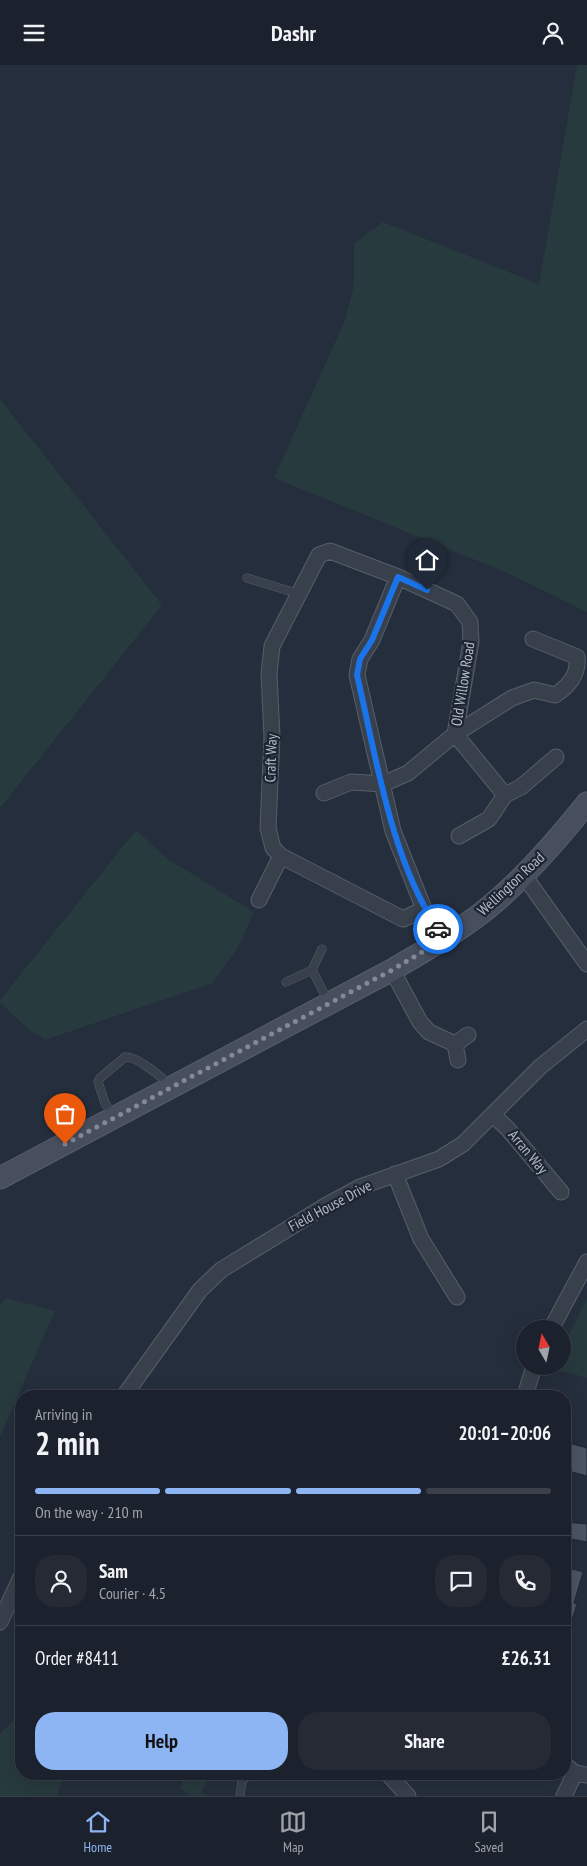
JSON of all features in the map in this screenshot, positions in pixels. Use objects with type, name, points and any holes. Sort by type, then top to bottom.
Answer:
[{"type":"street","name":"Craft Way","points":[[281,856],[273,847],[268,828],[272,737],[270,674],[272,646],[319,555],[330,551],[398,577]]},
{"type":"street","name":"Old Willow Road","points":[[398,577],[457,604],[470,622],[472,642],[455,734]]},
{"type":"street","points":[[398,577],[372,640],[360,659],[357,675],[393,831],[424,909],[444,939]]},
{"type":"street","points":[[324,793],[351,782],[383,784],[408,773],[455,734],[512,697],[534,690],[555,695],[568,687],[578,664],[576,657],[533,639]]},
{"type":"street","points":[[455,734],[505,795]]},
{"type":"street","points":[[459,836],[488,819],[505,795],[521,787],[556,757]]},
{"type":"street","name":"Wellington Road","points":[[0,1179],[392,970],[444,939],[495,903],[522,877],[587,803]]},
{"type":"street","points":[[259,900],[281,856],[403,919],[424,909]]},
{"type":"street","points":[[522,877],[530,884],[587,964]]},
{"type":"street","points":[[392,970],[420,1022],[429,1032],[455,1045]]},
{"type":"street","name":"Field House Drive","points":[[128,1390],[200,1290],[221,1270],[325,1206],[360,1187],[438,1159],[463,1144],[540,1067],[587,1029]]},
{"type":"street","points":[[455,1045],[468,1035]]},
{"type":"street","points":[[455,1045],[458,1060]]},
{"type":"street","name":"Arran Way","points":[[493,1115],[507,1128],[561,1192]]},
{"type":"street","points":[[395,1174],[421,1239],[457,1297]]},
{"type":"street","points":[[556,1320],[587,1262]]},
{"type":"street","points":[[527,1390],[531,1375]]},
{"type":"street","points":[[0,1621],[15,1601]]},
{"type":"street","points":[[564,1796],[576,1771]]},
{"type":"street","points":[[393,1780],[408,1796]]},
{"type":"lane","points":[[247,578],[299,594]]},
{"type":"lane","points":[[286,982],[312,970],[322,949]]},
{"type":"lane","points":[[312,970],[330,1003]]},
{"type":"lane","points":[[114,1118],[105,1103],[98,1082],[100,1078],[125,1057],[135,1059],[164,1079],[171,1088]]},
{"type":"lane","points":[[240,1796],[243,1780]]},
{"type":"shaded area","points":[[577,65],[587,65],[587,612],[505,572],[274,478],[345,320],[354,285],[354,244],[383,222],[539,284]]},
{"type":"shaded area","points":[[0,399],[162,605],[0,808]]},
{"type":"shaded area","points":[[136,830],[168,859],[254,912],[239,946],[213,983],[45,1040],[27,1028],[0,1003],[0,1000]]},
{"type":"shaded area","points":[[6,1298],[55,1311],[21,1390],[15,1390],[15,1403],[0,1437],[0,1304]]},
{"type":"shaded area","points":[[587,1299],[587,1378],[571,1374],[571,1330]]},
{"type":"shaded area","points":[[15,1718],[15,1780],[62,1780],[57,1796],[0,1796],[0,1734]]},
{"type":"shaded area","points":[[183,1780],[208,1780],[201,1792],[205,1796],[189,1796],[180,1788]]},
{"type":"building","points":[[571,1444],[587,1448],[587,1476],[571,1472]]},
{"type":"building","points":[[571,1523],[587,1524],[587,1542],[571,1539]]},
{"type":"building","points":[[571,1569],[583,1572],[574,1603],[577,1604],[571,1623]]},
{"type":"way so far","points":[[65,1144],[392,970],[444,939],[438,929]]},
{"type":"route","points":[[427,590],[398,577],[372,640],[360,659],[357,675],[393,831],[424,909],[438,929]]}]
